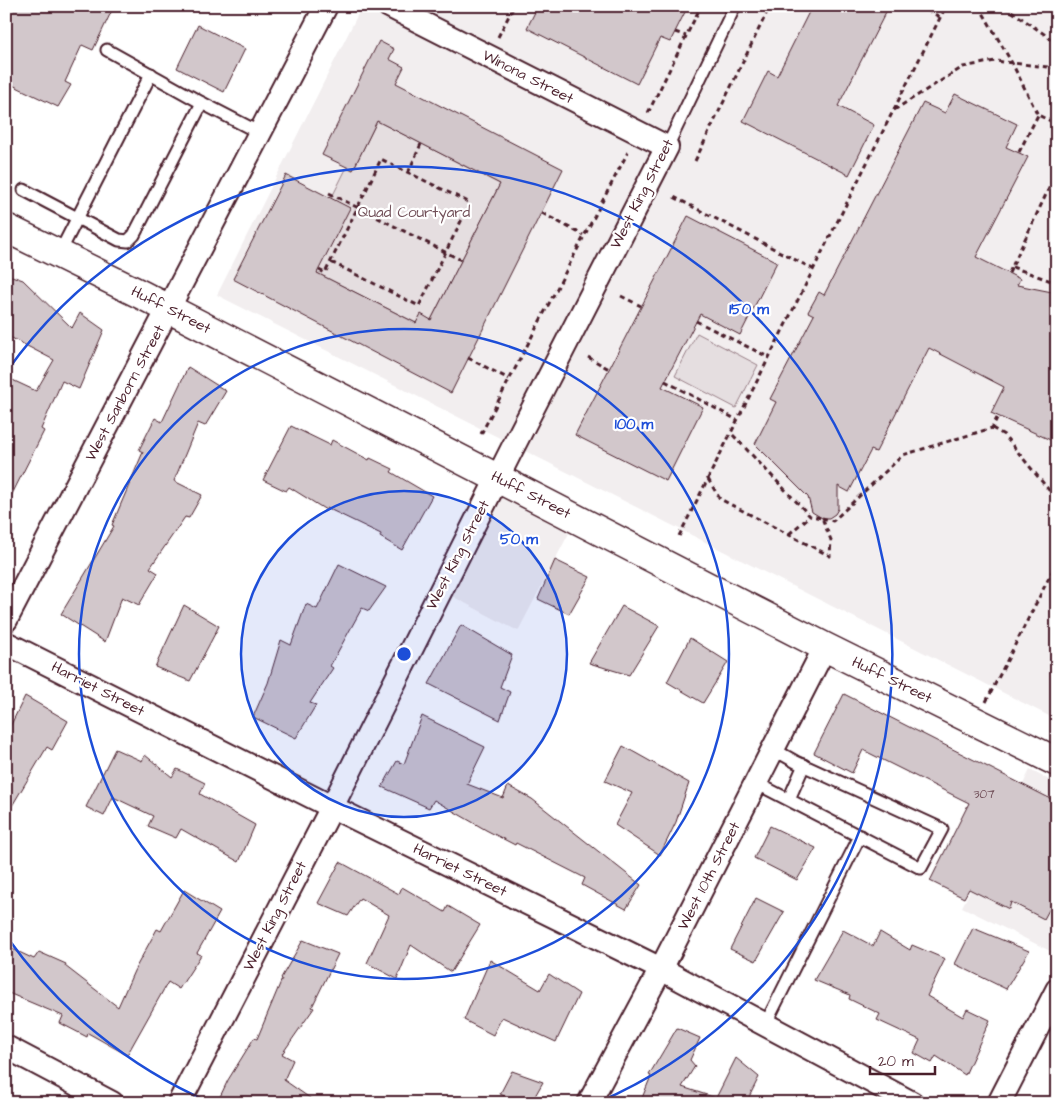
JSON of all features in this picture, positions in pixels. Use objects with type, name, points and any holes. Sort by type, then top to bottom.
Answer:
[{"type":"main road","name":"Huff Street","points":[[6,228],[169,309],[825,647],[1057,762]]},
{"type":"street","name":"West Sanborn Street","points":[[6,620],[326,6]]},
{"type":"street","name":"Winona Street","points":[[389,6],[667,147]]},
{"type":"street","name":"West King Street","points":[[179,1103],[332,807],[497,478],[667,147]]},
{"type":"street","name":"Harriet Street","points":[[6,643],[332,807],[661,969],[912,1103]]},
{"type":"street","name":"West 10th Street","points":[[589,1103],[661,969],[825,647]]},
{"type":"street","points":[[999,1103],[1057,990]]},
{"type":"street","points":[[6,1047],[112,1103]]},
{"type":"lane","name":"West King Street","points":[[667,147],[735,6]]},
{"type":"lane","points":[[107,50],[260,133]]},
{"type":"lane","points":[[59,254],[151,74]]},
{"type":"lane","points":[[24,190],[119,240],[128,241],[134,235],[202,103]]},
{"type":"lane","points":[[756,783],[921,868],[942,829],[773,749]]},
{"type":"lane","points":[[789,799],[804,765]]},
{"type":"lane","points":[[765,1026],[860,836]]},
{"type":"path","points":[[488,56],[514,6]]},
{"type":"path","points":[[481,434],[638,132],[701,6]]},
{"type":"path","points":[[696,161],[770,6]]},
{"type":"path","points":[[919,6],[940,17]]},
{"type":"path","points":[[678,536],[946,6]]},
{"type":"path","points":[[978,6],[1012,63],[1038,115],[1057,124]]},
{"type":"path","points":[[1004,6],[1057,43]]},
{"type":"path","points":[[675,32],[686,36]]},
{"type":"path","points":[[893,110],[963,67],[995,61],[1057,68]]},
{"type":"path","points":[[1018,152],[1038,115]]},
{"type":"path","points":[[408,173],[422,144]]},
{"type":"path","points":[[318,270],[326,273],[331,262],[357,207],[381,159],[470,203],[419,306],[331,262]]},
{"type":"path","points":[[1009,273],[1051,184],[1057,166]]},
{"type":"path","points":[[1051,184],[1057,186]]},
{"type":"path","points":[[1051,184],[1057,192]]},
{"type":"path","points":[[329,193],[461,260]]},
{"type":"path","points":[[674,196],[813,269]]},
{"type":"path","points":[[542,213],[584,235]]},
{"type":"path","points":[[1012,267],[1057,283]]},
{"type":"path","points":[[621,296],[641,306]]},
{"type":"path","points":[[696,321],[768,357]]},
{"type":"path","points":[[588,357],[609,369]]},
{"type":"path","points":[[468,358],[509,379]]},
{"type":"path","points":[[665,381],[737,420]]},
{"type":"path","points":[[731,432],[810,516],[833,521],[903,455],[992,428],[998,416]]},
{"type":"path","points":[[992,428],[1004,435],[1057,500]]},
{"type":"path","points":[[708,478],[720,499],[830,556],[831,540],[822,518]]},
{"type":"path","points":[[789,534],[810,516]]},
{"type":"path","points":[[976,722],[1057,562]]},
{"type":"shaded area","points":[[362,6],[1057,6],[1057,720],[217,295]]},
{"type":"shaded area","points":[[501,498],[569,533],[518,631],[450,595]]},
{"type":"shaded area","points":[[1030,770],[1057,784],[1056,954],[962,907]]},
{"type":"green space","name":"Quad Courtyard","points":[[377,121],[500,184],[431,320],[421,315],[416,323],[317,273],[331,199],[347,167],[353,170]]},
{"type":"green space","points":[[697,333],[758,365],[736,408],[675,376]]},
{"type":"building","points":[[6,6],[114,6],[93,50],[82,45],[65,82],[71,85],[58,107],[6,82]]},
{"type":"building","points":[[538,6],[688,6],[670,42],[660,38],[637,84],[527,28]]},
{"type":"building","points":[[812,6],[889,6],[838,106],[874,125],[849,175],[743,121],[768,71],[777,76]]},
{"type":"building","points":[[198,25],[245,49],[224,92],[177,68]]},
{"type":"building","points":[[379,41],[394,49],[389,59],[404,67],[396,83],[563,169],[451,393],[233,279],[286,175],[350,208],[317,273],[416,323],[421,314],[431,320],[500,184],[377,121],[353,170],[322,155]]},
{"type":"building","points":[[955,94],[1017,124],[1006,147],[1028,157],[976,257],[1020,279],[1017,285],[1057,293],[1057,443],[991,413],[1004,387],[929,348],[876,452],[871,450],[849,492],[838,486],[838,509],[829,518],[822,518],[812,512],[808,497],[755,444],[776,402],[770,399],[814,315],[808,312],[819,292],[824,295],[923,103],[945,113]]},
{"type":"building","points":[[688,216],[777,262],[740,335],[700,314],[662,387],[703,407],[666,481],[575,435]]},
{"type":"building","points":[[6,274],[23,280],[72,328],[80,313],[104,330],[79,389],[62,381],[41,429],[44,431],[6,506],[6,377],[36,391],[54,360],[6,335]]},
{"type":"building","points":[[188,367],[226,391],[205,426],[198,423],[174,481],[202,495],[189,518],[185,517],[150,568],[158,573],[139,605],[122,597],[105,642],[61,614],[114,526],[112,525],[143,452],[139,450],[155,418],[162,422]]},
{"type":"building","points":[[291,426],[330,445],[332,440],[369,460],[370,458],[393,469],[391,472],[432,496],[402,550],[380,537],[381,534],[327,508],[326,510],[289,487],[286,491],[263,480]]},
{"type":"building","points":[[555,560],[590,577],[569,614],[538,599]]},
{"type":"building","points":[[339,564],[386,587],[369,611],[362,608],[330,666],[333,668],[310,703],[316,705],[296,738],[253,717],[268,683],[281,640],[291,645],[306,604],[317,609]]},
{"type":"building","points":[[184,605],[219,626],[190,681],[155,667]]},
{"type":"building","points":[[622,606],[659,626],[629,675],[589,663]]},
{"type":"building","points":[[461,625],[512,655],[500,687],[510,692],[500,720],[429,684]]},
{"type":"building","points":[[690,638],[728,662],[703,703],[667,682]]},
{"type":"building","points":[[844,694],[1057,802],[1057,895],[1044,919],[1011,902],[1009,909],[969,889],[964,898],[930,881],[969,803],[863,750],[852,773],[814,753]]},
{"type":"building","points":[[25,696],[68,721],[52,750],[47,747],[6,816],[6,735]]},
{"type":"building","points":[[422,716],[485,747],[467,784],[503,798],[508,786],[532,799],[641,885],[626,909],[582,885],[585,878],[516,843],[515,845],[434,800],[429,808],[382,787],[397,761],[404,764]]},
{"type":"building","points":[[623,746],[689,783],[676,822],[660,855],[615,825],[632,793],[605,781]]},
{"type":"building","points":[[115,749],[142,761],[145,755],[172,777],[177,769],[205,783],[200,794],[255,825],[239,862],[181,829],[176,838],[148,826],[153,816],[113,797],[104,816],[86,807]]},
{"type":"building","points":[[770,826],[816,848],[797,880],[754,858]]},
{"type":"building","points":[[340,862],[399,894],[402,887],[445,912],[448,906],[480,925],[451,972],[411,945],[397,979],[367,963],[389,915],[360,898],[348,916],[318,903]]},
{"type":"building","points":[[184,890],[220,912],[197,953],[201,955],[179,989],[168,982],[127,1055],[88,1033],[87,1037],[60,1023],[63,1016],[6,992],[6,946],[34,959],[39,952],[66,964],[65,966],[118,1007],[134,971],[157,929],[161,931]]},
{"type":"building","points":[[756,898],[784,912],[756,961],[730,949]]},
{"type":"building","points":[[973,928],[1029,951],[1006,989],[955,964]]},
{"type":"building","points":[[843,930],[873,946],[880,932],[910,950],[912,945],[945,959],[927,996],[963,1017],[967,1009],[990,1020],[965,1075],[936,1056],[932,1063],[914,1053],[920,1040],[877,1020],[880,1014],[849,999],[850,995],[814,980]]},
{"type":"building","points":[[303,940],[338,954],[312,1007],[314,1008],[282,1054],[293,1060],[284,1080],[317,1103],[217,1103],[228,1080],[254,1038],[257,1039],[281,978]]},
{"type":"building","points":[[490,960],[540,990],[549,974],[579,994],[556,1042],[502,1017],[493,1035],[464,1020]]},
{"type":"building","points":[[677,1028],[700,1038],[690,1060],[695,1066],[682,1087],[716,1098],[736,1058],[759,1077],[746,1103],[640,1103],[651,1076],[649,1075]]},
{"type":"building","points":[[512,1071],[543,1082],[531,1103],[519,1103],[500,1094]]}]
